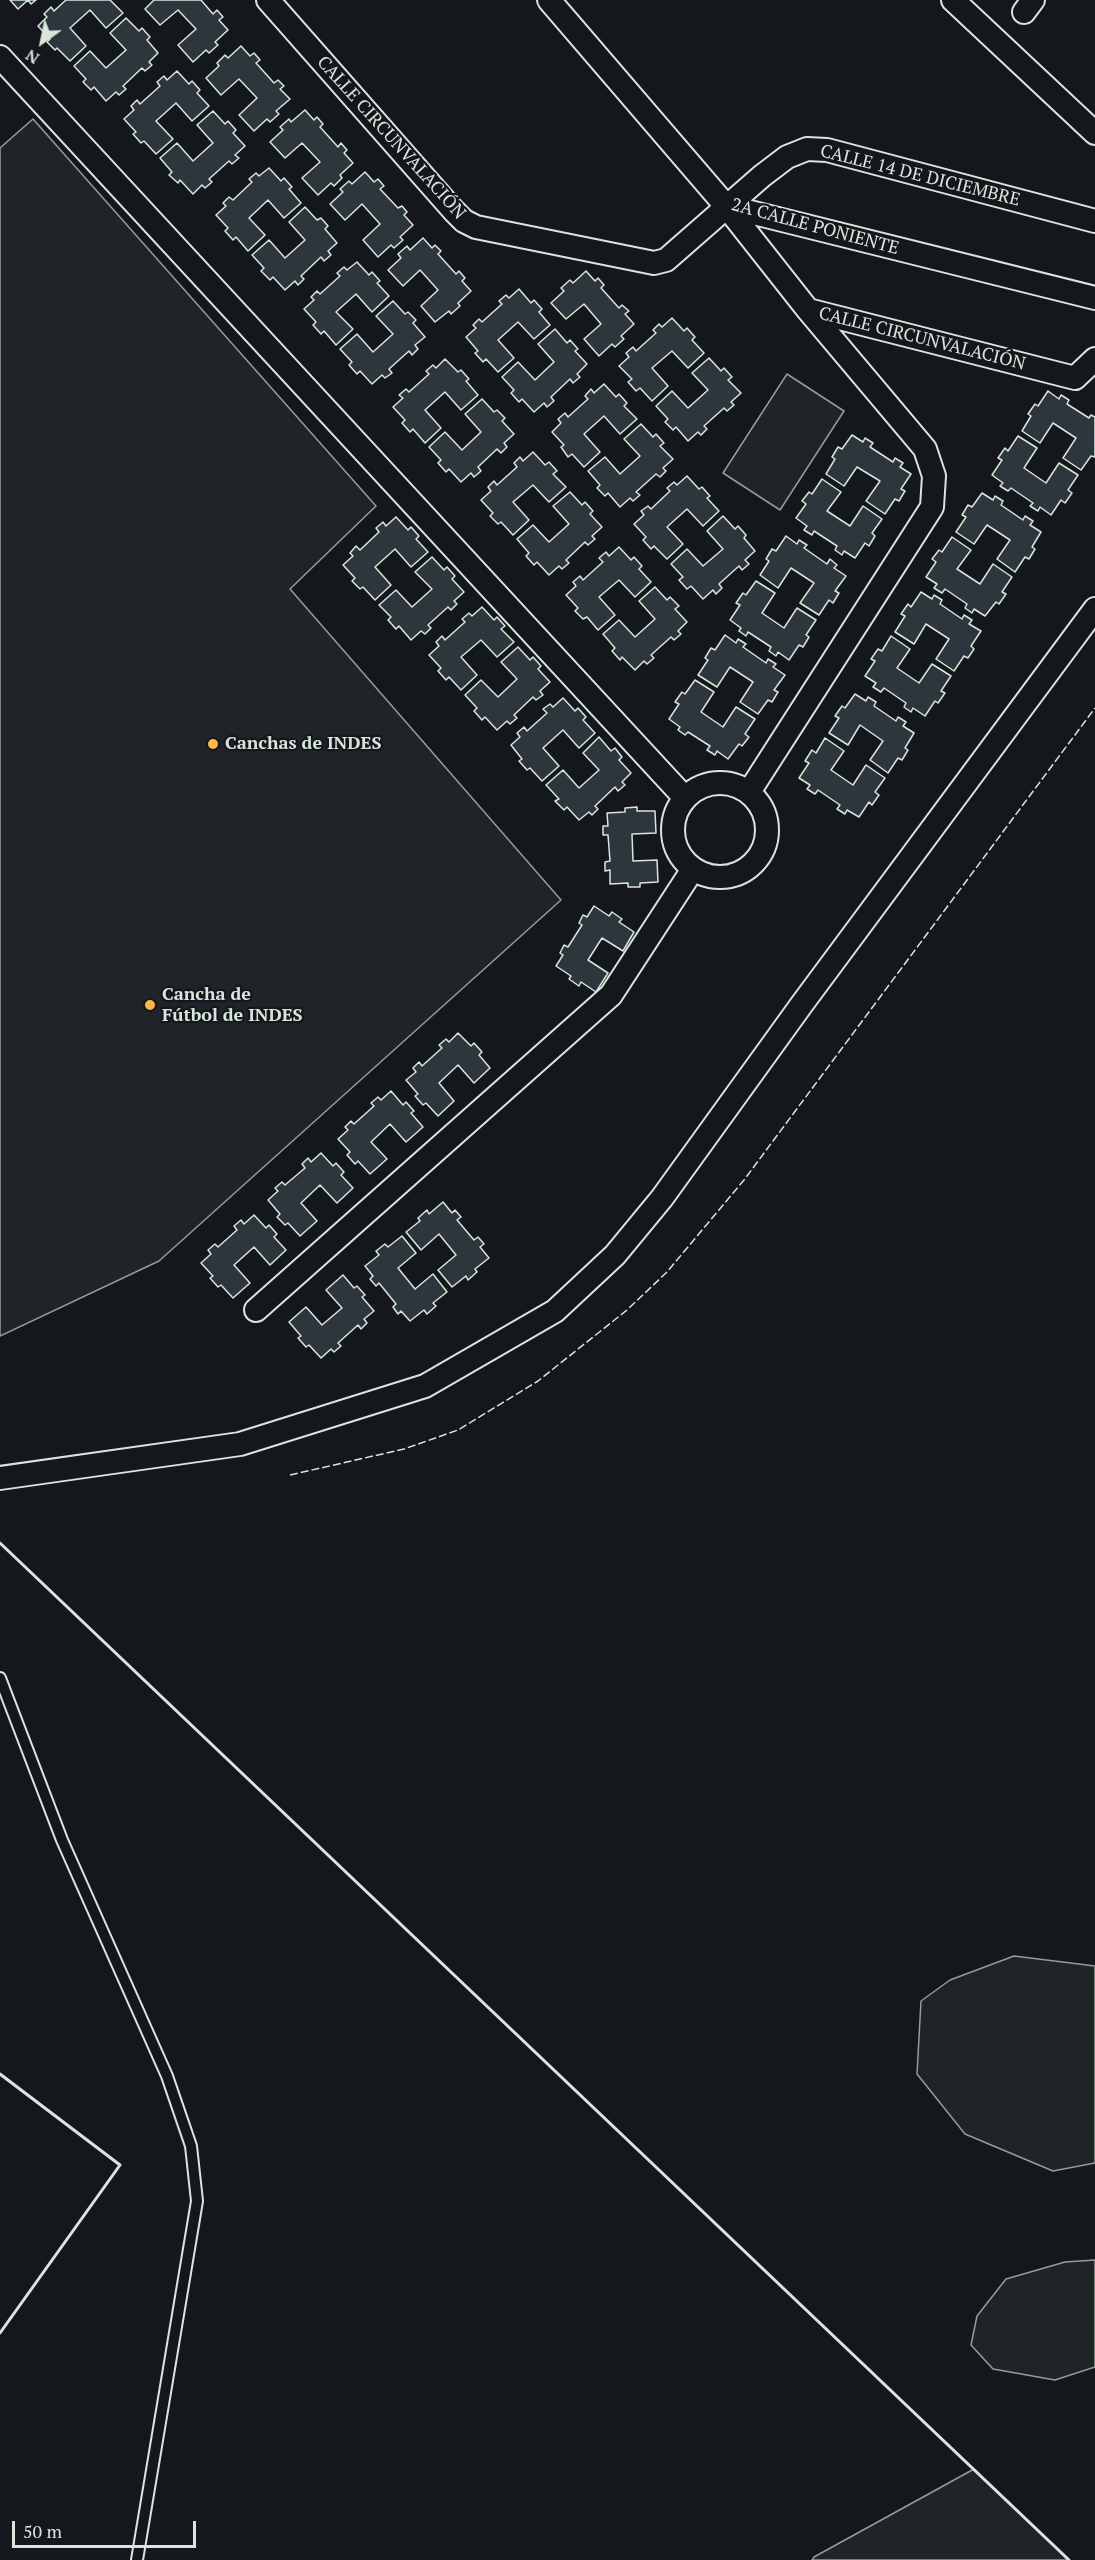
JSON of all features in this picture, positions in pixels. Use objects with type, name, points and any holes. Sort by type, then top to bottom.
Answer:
[{"type":"street","name":"CALLE CIRCUNVALACIÓN","points":[[268,0],[454,211],[476,227],[654,263],[666,260],[677,253],[726,206],[808,310],[1075,378],[1095,359]]},
{"type":"street","name":"2A CALLE PONIENTE","points":[[549,0],[726,206],[1095,298]]},
{"type":"street","points":[[953,0],[1095,133]]},
{"type":"street","points":[[0,57],[685,798]]},
{"type":"street","name":"CALLE 14 DE DICIEMBRE","points":[[726,206],[787,157],[807,149],[827,150],[1095,221]]},
{"type":"street","points":[[748,792],[932,507],[934,476],[925,449],[808,310]]},
{"type":"street","points":[[0,1478],[240,1444],[425,1386],[555,1311],[615,1255],[662,1198],[801,1004],[1095,609]]},
{"type":"street","points":[[716,783],[736,786],[748,792],[760,804],[766,819],[767,835],[762,850],[753,863],[740,873],[724,877],[708,875],[693,869],[682,857],[674,835],[676,811],[685,798],[696,789],[716,783]]},
{"type":"street","points":[[256,1310],[610,995],[693,869]]},
{"type":"lane","points":[[0,1678],[62,1840],[167,2076],[191,2146],[197,2201],[137,2560]]},
{"type":"shaded area","name":"Canchas de INDES","points":[[33,119],[376,506],[290,589],[561,900],[159,1261],[0,1336],[0,148]]},
{"type":"shaded area","points":[[787,374],[844,411],[780,510],[723,473]]},
{"type":"shaded area","points":[[1014,1956],[1095,1966],[1095,2163],[1053,2171],[965,2134],[917,2074],[921,2001],[950,1980]]},
{"type":"shaded area","points":[[1095,2260],[1095,2367],[1055,2380],[993,2369],[971,2345],[977,2316],[1006,2279],[1065,2262]]},
{"type":"shaded area","points":[[974,2469],[1069,2560],[812,2560],[814,2557]]},
{"type":"building","points":[[10,0],[28,0],[18,9]]},
{"type":"building","points":[[66,0],[110,0],[123,13],[106,28],[90,10],[70,28],[86,46],[70,61],[47,42],[50,39],[38,26],[47,17],[44,14],[51,7],[54,11]]},
{"type":"building","points":[[154,0],[201,0],[213,14],[217,10],[223,17],[219,20],[228,30],[215,42],[218,45],[209,53],[206,50],[193,62],[178,45],[196,29],[178,10],[160,25],[145,9]]},
{"type":"building","points":[[126,18],[139,31],[142,28],[150,37],[147,40],[158,53],[149,62],[152,65],[145,71],[142,68],[123,86],[126,89],[119,95],[116,92],[106,101],[94,87],[91,90],[83,82],[86,79],[74,66],[90,51],[106,68],[126,50],[110,33]]},
{"type":"building","points":[[241,46],[250,56],[254,53],[260,60],[256,63],[274,83],[278,80],[284,86],[280,89],[290,99],[276,111],[279,114],[270,122],[267,119],[254,131],[239,115],[257,98],[239,79],[221,95],[206,78],[219,66],[217,63],[225,55],[228,58]]},
{"type":"building","points":[[177,71],[189,84],[192,81],[200,90],[197,93],[209,106],[192,121],[176,103],[156,121],[173,139],[156,154],[144,141],[141,143],[133,134],[136,132],[124,119],[134,110],[131,106],[137,100],[140,104],[160,86],[157,82],[164,76],[167,80]]},
{"type":"building","points":[[305,110],[314,120],[317,117],[323,124],[320,127],[338,147],[341,143],[347,150],[344,153],[353,163],[340,175],[342,178],[334,186],[331,183],[318,195],[302,178],[320,162],[302,143],[285,158],[270,142],[283,130],[280,127],[289,119],[291,122]]},
{"type":"building","points":[[213,111],[225,124],[228,121],[236,130],[233,133],[245,146],[235,155],[239,158],[232,164],[229,161],[209,179],[212,182],[205,188],[202,185],[193,194],[180,180],[178,183],[169,175],[172,172],[160,158],[177,143],[193,161],[213,143],[197,125]]},
{"type":"building","points":[[269,168],[281,181],[284,178],[292,187],[289,189],[301,203],[284,218],[268,200],[249,218],[265,235],[248,251],[236,237],[233,240],[225,231],[228,228],[216,215],[226,206],[223,203],[229,197],[233,200],[252,182],[249,179],[256,173],[259,176]]},
{"type":"building","points":[[365,172],[374,182],[378,179],[384,186],[380,189],[398,208],[402,206],[407,212],[404,215],[413,225],[400,237],[403,240],[394,248],[391,245],[378,257],[363,240],[380,224],[362,204],[345,220],[330,204],[343,192],[340,189],[349,181],[352,184]]},
{"type":"building","points":[[305,207],[317,220],[321,218],[328,226],[325,229],[337,243],[328,251],[331,255],[324,261],[321,257],[301,276],[304,279],[298,285],[295,281],[285,290],[273,277],[270,280],[261,271],[264,268],[252,255],[269,240],[285,258],[305,240],[289,222]]},
{"type":"building","points":[[423,238],[432,248],[435,245],[441,251],[438,254],[456,274],[459,271],[465,278],[462,281],[471,291],[458,303],[460,306],[451,314],[449,311],[435,322],[421,306],[438,290],[420,270],[403,286],[388,270],[401,258],[398,254],[407,246],[410,250]]},
{"type":"building","points":[[357,262],[369,275],[372,272],[380,281],[377,283],[389,296],[372,312],[356,294],[336,312],[353,329],[336,345],[324,331],[321,334],[313,325],[316,322],[304,309],[314,300],[311,297],[317,291],[320,294],[340,276],[337,273],[344,267],[347,270]]},
{"type":"building","points":[[586,271],[595,281],[598,278],[604,285],[601,288],[619,308],[622,305],[629,311],[625,314],[634,324],[621,336],[624,339],[615,347],[612,344],[599,356],[584,339],[601,324],[584,304],[566,319],[551,303],[564,291],[561,288],[570,280],[573,283]]},
{"type":"building","points":[[519,289],[531,303],[534,300],[542,309],[539,312],[550,325],[534,339],[518,322],[498,340],[514,358],[498,372],[486,359],[483,362],[475,353],[478,351],[466,337],[476,328],[473,325],[479,319],[482,322],[502,304],[499,301],[506,295],[509,298]]},
{"type":"building","points":[[393,301],[405,314],[408,312],[416,320],[413,323],[425,337],[415,345],[418,349],[412,355],[409,351],[389,369],[392,373],[385,378],[382,375],[372,384],[360,371],[357,374],[349,365],[352,362],[340,349],[357,334],[373,352],[393,334],[376,316]]},
{"type":"building","points":[[672,318],[684,331],[687,328],[695,337],[692,340],[704,353],[688,368],[672,351],[652,368],[668,386],[652,401],[640,388],[636,391],[628,382],[632,379],[619,366],[629,357],[626,353],[633,347],[636,351],[656,333],[653,330],[659,324],[662,327]]},
{"type":"building","points":[[555,329],[567,343],[570,340],[578,349],[575,351],[587,364],[577,374],[580,377],[573,383],[570,379],[551,397],[554,401],[547,407],[544,403],[534,412],[522,399],[519,402],[511,393],[514,390],[502,377],[518,362],[535,380],[554,362],[538,344]]},
{"type":"building","points":[[709,358],[721,371],[724,368],[732,377],[728,380],[741,393],[731,402],[734,405],[727,411],[724,408],[704,426],[707,429],[701,435],[698,432],[688,441],[676,427],[673,430],[665,422],[668,419],[656,406],[672,391],[688,408],[708,390],[692,373]]},
{"type":"building","points":[[445,359],[458,372],[461,370],[469,379],[466,381],[478,395],[461,410],[445,392],[425,410],[441,428],[425,443],[413,429],[410,432],[402,423],[405,420],[393,407],[403,398],[399,395],[406,389],[409,392],[429,374],[426,371],[433,365],[436,368]]},
{"type":"building","points":[[604,384],[616,397],[619,394],[627,403],[624,406],[637,419],[620,434],[604,416],[584,434],[600,452],[584,467],[572,454],[568,457],[561,447],[564,445],[552,432],[561,423],[558,419],[565,413],[568,417],[588,399],[585,396],[591,389],[594,393]]},
{"type":"building","points":[[1048,391],[1059,399],[1061,395],[1069,400],[1067,404],[1089,418],[1091,415],[1095,417],[1095,457],[1091,456],[1081,470],[1063,458],[1076,438],[1053,423],[1040,443],[1022,431],[1031,416],[1028,414],[1035,404],[1038,406]]},
{"type":"building","points":[[482,399],[494,412],[497,410],[505,418],[502,421],[514,434],[504,443],[507,447],[501,453],[497,449],[478,467],[481,471],[474,477],[471,473],[461,482],[449,469],[446,472],[438,463],[441,460],[429,447],[445,432],[462,450],[481,432],[465,414]]},
{"type":"building","points":[[641,424],[653,437],[656,434],[664,443],[660,446],[673,459],[663,468],[666,471],[660,477],[656,474],[636,492],[640,495],[633,501],[630,498],[620,507],[608,493],[605,496],[597,488],[600,485],[588,471],[605,457],[620,474],[640,456],[624,439]]},
{"type":"building","points":[[852,435],[863,442],[865,438],[873,443],[870,447],[893,462],[895,458],[903,463],[900,467],[911,474],[901,489],[905,491],[899,501],[895,499],[885,514],[866,501],[880,481],[857,467],[844,486],[826,474],[835,459],[832,457],[838,447],[842,449]]},
{"type":"building","points":[[1018,436],[1037,448],[1024,468],[1046,483],[1059,463],[1078,475],[1068,490],[1072,493],[1065,503],[1061,500],[1051,515],[1040,507],[1038,511],[1030,506],[1033,503],[1011,488],[1008,491],[1000,486],[1003,483],[992,475],[1002,460],[998,458],[1005,448],[1008,451]]},
{"type":"building","points":[[533,452],[545,465],[549,462],[557,471],[553,474],[566,487],[549,502],[533,485],[513,502],[529,520],[513,535],[501,522],[498,524],[490,516],[493,513],[481,500],[491,491],[488,487],[494,481],[497,485],[517,467],[514,463],[520,457],[523,461]]},
{"type":"building","points":[[687,476],[699,489],[702,487],[710,496],[707,498],[719,511],[703,526],[687,509],[667,527],[683,544],[667,559],[654,546],[651,549],[643,540],[646,537],[634,524],[644,515],[641,511],[648,506],[651,509],[670,491],[667,488],[674,482],[677,485]]},
{"type":"building","points":[[822,479],[841,492],[827,511],[850,526],[863,506],[882,519],[872,533],[875,536],[869,546],[865,543],[855,558],[844,551],[842,555],[835,550],[837,546],[814,531],[812,535],[804,530],[807,526],[796,518],[806,504],[802,501],[809,492],[812,494]]},
{"type":"building","points":[[570,492],[582,505],[585,502],[593,511],[590,514],[602,527],[592,536],[595,539],[588,545],[585,542],[566,560],[569,563],[562,569],[559,566],[549,575],[537,562],[534,565],[526,556],[529,553],[517,539],[533,525],[549,542],[569,524],[553,506]]},
{"type":"building","points":[[982,493],[993,500],[995,496],[1003,501],[1001,505],[1023,520],[1025,516],[1033,521],[1030,525],[1041,532],[1032,547],[1035,549],[1029,559],[1025,557],[1015,572],[997,559],[1010,540],[987,525],[974,544],[956,532],[966,517],[962,515],[968,505],[972,507]]},
{"type":"building","points":[[723,516],[735,529],[738,526],[755,551],[745,560],[749,564],[742,570],[739,566],[719,584],[722,588],[716,594],[713,590],[703,599],[691,586],[687,589],[679,580],[683,577],[671,564],[687,549],[703,566],[723,549],[707,531]]},
{"type":"building","points":[[396,517],[408,530],[411,527],[419,536],[416,539],[428,552],[411,567],[395,549],[375,567],[391,585],[375,600],[363,587],[360,589],[352,581],[355,578],[343,565],[353,556],[350,553],[356,546],[360,550],[379,532],[376,528],[383,522],[386,526]]},
{"type":"building","points":[[786,536],[797,544],[799,540],[807,545],[804,548],[827,564],[830,559],[837,565],[834,568],[846,576],[835,591],[839,593],[833,603],[829,600],[819,615],[800,603],[814,583],[791,568],[778,588],[760,575],[769,561],[766,559],[772,549],[776,551]]},
{"type":"building","points":[[952,537],[971,550],[957,569],[980,584],[993,564],[1012,577],[1002,592],[1006,594],[999,604],[996,602],[985,616],[974,609],[972,613],[965,608],[967,604],[945,589],[942,593],[934,588],[937,584],[926,577],[936,562],[932,559],[939,550],[942,552]]},
{"type":"building","points":[[619,547],[631,560],[634,557],[642,566],[639,569],[651,582],[635,597],[619,580],[599,597],[615,615],[598,630],[587,617],[583,619],[575,611],[578,608],[566,595],[576,586],[573,582],[580,576],[583,580],[603,562],[599,558],[606,552],[609,556]]},
{"type":"building","points":[[432,557],[444,570],[447,567],[455,576],[452,579],[464,592],[454,601],[457,604],[451,610],[448,607],[428,625],[431,628],[425,634],[421,631],[411,640],[399,626],[396,629],[388,620],[391,617],[379,605],[396,590],[412,607],[432,589],[415,572]]},
{"type":"building","points":[[756,581],[775,593],[762,613],[784,628],[797,608],[816,620],[806,635],[809,637],[803,647],[799,645],[789,660],[778,652],[776,656],[769,651],[771,647],[748,632],[746,636],[739,631],[741,628],[730,620],[740,605],[736,603],[743,593],[746,595]]},
{"type":"building","points":[[655,587],[667,600],[670,597],[679,606],[675,609],[687,622],[678,631],[681,634],[674,640],[671,637],[651,655],[654,658],[647,664],[644,661],[635,670],[622,657],[620,660],[612,651],[615,648],[603,634],[619,620],[635,637],[655,619],[639,601]]},
{"type":"building","points":[[921,592],[932,599],[934,595],[942,600],[940,604],[962,619],[964,615],[972,620],[969,624],[981,631],[971,646],[974,649],[968,658],[964,656],[954,671],[936,659],[949,639],[926,624],[914,644],[895,632],[905,616],[901,614],[908,604],[911,607]]},
{"type":"building","points":[[482,607],[494,620],[497,617],[505,626],[501,629],[514,642],[497,657],[481,640],[461,657],[477,675],[461,690],[449,677],[446,680],[438,671],[441,668],[429,655],[439,646],[436,642],[442,636],[445,640],[465,622],[462,619],[469,613],[472,616]]},
{"type":"building","points":[[725,635],[736,643],[738,639],[746,644],[743,647],[766,663],[768,659],[776,664],[773,667],[785,675],[774,690],[778,692],[772,702],[768,700],[758,714],[740,702],[753,682],[730,667],[717,687],[698,675],[708,660],[705,658],[711,648],[715,650]]},
{"type":"building","points":[[891,636],[910,649],[897,668],[919,683],[932,664],[951,676],[941,691],[945,693],[938,703],[935,701],[925,716],[913,708],[911,712],[904,707],[906,703],[884,688],[881,692],[873,687],[876,683],[865,676],[875,661],[871,659],[878,649],[882,651]]},
{"type":"building","points":[[518,647],[530,660],[533,657],[541,666],[538,669],[550,682],[540,691],[543,695],[536,700],[533,697],[514,715],[517,718],[510,724],[507,721],[497,730],[485,717],[482,720],[474,711],[477,708],[465,695],[481,680],[498,697],[517,679],[501,662]]},
{"type":"building","points":[[695,680],[714,692],[701,712],[723,727],[736,707],[755,719],[745,734],[749,737],[742,746],[739,744],[728,759],[717,751],[715,755],[707,750],[710,746],[688,732],[685,735],[678,730],[680,727],[669,719],[679,704],[675,702],[682,692],[685,694]]},
{"type":"building","points":[[855,694],[866,701],[868,697],[876,702],[874,706],[896,721],[898,717],[906,722],[903,726],[914,733],[905,748],[908,750],[902,760],[898,758],[888,773],[870,760],[883,741],[860,725],[848,745],[829,733],[839,718],[835,716],[842,706],[845,708]]},
{"type":"building","points":[[563,698],[575,711],[578,708],[586,717],[583,720],[595,733],[579,748],[563,730],[543,748],[559,766],[542,781],[530,768],[527,770],[519,761],[522,759],[511,745],[520,737],[517,733],[524,727],[527,731],[547,713],[543,709],[550,704],[553,707]]},
{"type":"building","points":[[599,737],[611,751],[615,748],[622,757],[619,760],[631,773],[622,782],[625,785],[618,791],[615,787],[595,806],[598,809],[592,815],[589,812],[579,820],[567,807],[564,810],[555,801],[559,799],[546,785],[563,770],[579,788],[599,770],[583,753]]},
{"type":"building","points":[[825,738],[844,751],[831,770],[853,785],[866,765],[885,778],[875,792],[879,795],[872,805],[869,802],[859,817],[847,810],[845,814],[837,809],[840,805],[818,790],[815,794],[807,789],[810,785],[799,778],[809,763],[805,761],[812,750],[816,753]]},
{"type":"building","points":[[637,807],[637,811],[655,811],[656,833],[632,834],[633,861],[657,860],[658,882],[640,883],[640,887],[628,887],[628,883],[610,884],[610,870],[605,871],[605,862],[610,861],[608,835],[603,835],[603,826],[608,826],[607,813],[625,812],[625,808]]},
{"type":"building","points":[[594,906],[609,916],[612,912],[622,919],[619,922],[634,932],[623,951],[602,938],[588,960],[608,973],[596,992],[581,982],[579,986],[569,979],[571,976],[556,966],[563,955],[560,953],[564,945],[568,947],[582,925],[579,923],[583,915],[587,917]]},
{"type":"building","points":[[458,1033],[471,1046],[474,1043],[482,1052],[479,1055],[490,1068],[474,1083],[458,1065],[439,1083],[454,1101],[438,1116],[426,1103],[423,1105],[415,1096],[418,1094],[406,1080],[416,1072],[413,1068],[419,1062],[422,1066],[442,1048],[439,1045],[446,1039],[449,1042]]},
{"type":"building","points":[[391,1091],[403,1105],[406,1102],[414,1111],[411,1113],[423,1127],[406,1142],[390,1124],[371,1142],[387,1159],[370,1174],[358,1161],[355,1164],[347,1155],[350,1152],[338,1139],[348,1130],[345,1127],[351,1121],[354,1124],[374,1106],[371,1103],[378,1097],[381,1100]]},
{"type":"building","points":[[321,1153],[333,1166],[336,1163],[344,1172],[341,1175],[353,1188],[337,1203],[320,1185],[301,1203],[317,1221],[300,1236],[288,1223],[285,1225],[277,1217],[280,1214],[268,1200],[278,1191],[275,1188],[282,1182],[285,1185],[305,1168],[302,1164],[308,1158],[311,1162]]},
{"type":"building","points":[[443,1202],[452,1213],[455,1210],[461,1217],[457,1220],[474,1240],[478,1237],[484,1244],[480,1247],[489,1258],[475,1269],[477,1272],[468,1280],[466,1276],[452,1287],[438,1270],[456,1255],[439,1234],[421,1250],[406,1232],[420,1221],[418,1218],[427,1210],[429,1214]]},
{"type":"building","points":[[254,1215],[266,1228],[269,1225],[277,1234],[274,1237],[286,1250],[270,1265],[254,1247],[234,1265],[250,1283],[233,1298],[221,1285],[218,1287],[210,1278],[213,1276],[201,1263],[211,1254],[208,1250],[215,1244],[218,1247],[237,1230],[234,1226],[241,1220],[244,1224]]},
{"type":"building","points":[[402,1236],[416,1253],[398,1268],[415,1289],[433,1274],[447,1292],[433,1303],[436,1306],[427,1314],[424,1310],[410,1321],[401,1311],[398,1314],[393,1307],[396,1304],[379,1283],[376,1286],[370,1279],[373,1276],[365,1266],[379,1255],[376,1251],[385,1244],[388,1247]]},
{"type":"building","points":[[343,1275],[354,1288],[357,1286],[365,1295],[362,1297],[374,1311],[364,1319],[367,1323],[361,1329],[358,1325],[338,1343],[341,1346],[334,1352],[331,1349],[321,1358],[309,1345],[306,1347],[298,1338],[301,1336],[289,1322],[306,1307],[322,1325],[342,1308],[326,1290]]},
{"type":"fence","points":[[290,1475],[404,1449],[458,1430],[538,1381],[627,1310],[667,1272],[744,1180],[1095,708]]},
{"type":"wall","points":[[0,1543],[1069,2560]]},
{"type":"wall","points":[[0,2074],[120,2165],[0,2333]]},
{"type":"place","name":"Canchas de INDES","points":[[213,744]]},
{"type":"place","name":"Cancha de Fútbol de INDES","points":[[150,1005]]}]
